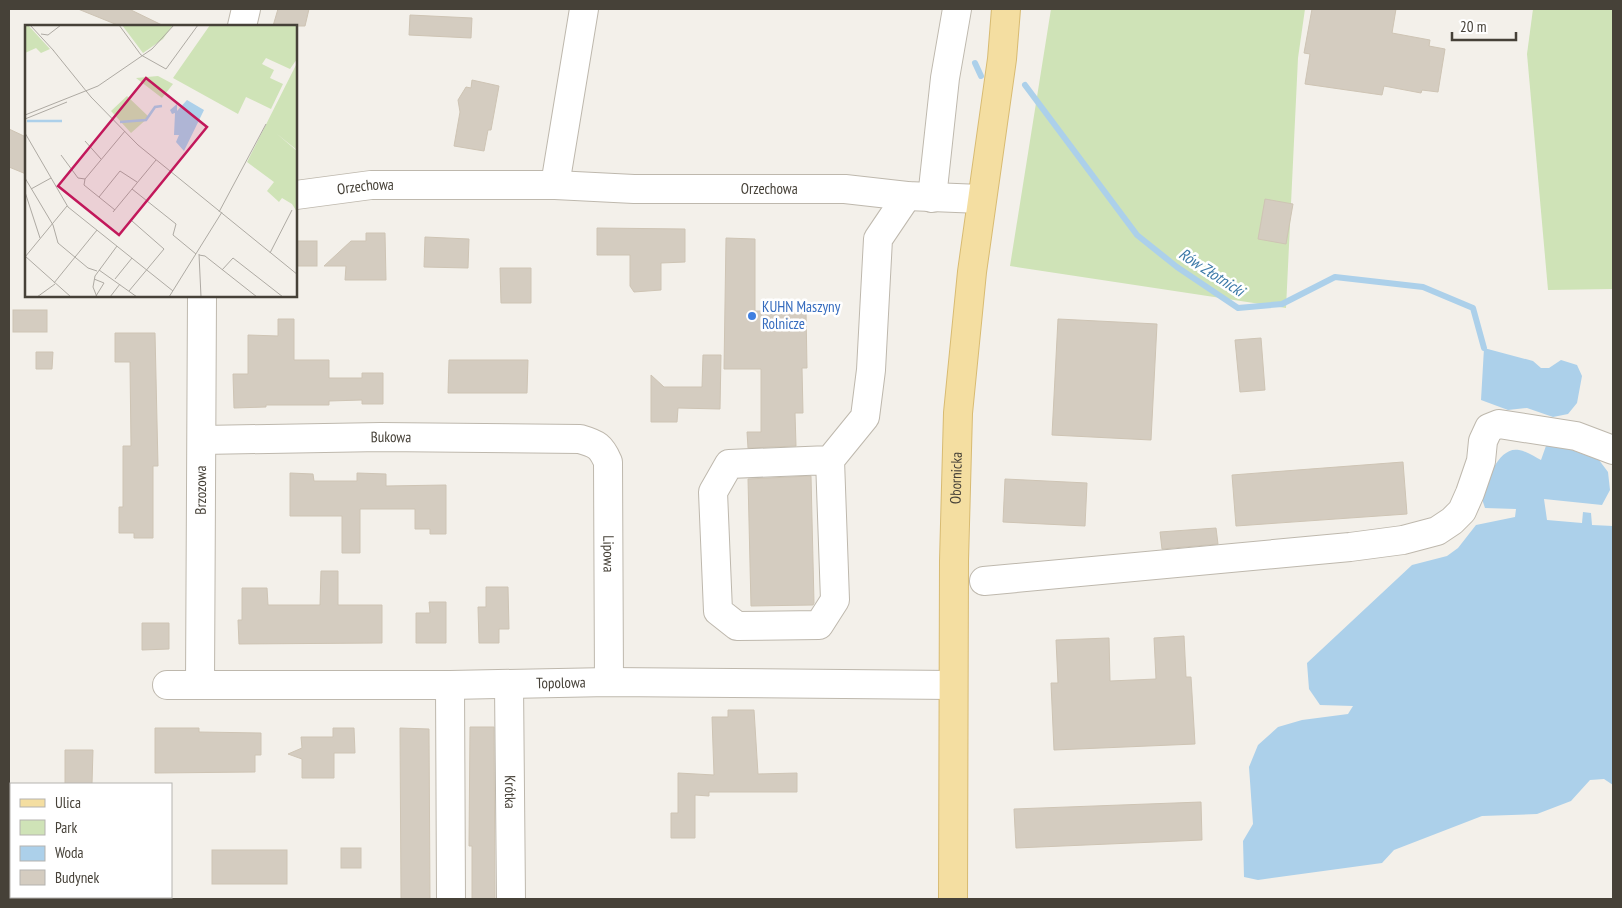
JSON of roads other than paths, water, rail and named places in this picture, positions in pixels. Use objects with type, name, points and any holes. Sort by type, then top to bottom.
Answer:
[{"type":"main road","name":"Obornicka","points":[[954,899],[954,561],[958,414],[964,337],[981,199],[1002,60],[1006,9]]},
{"type":"main road","name":"Obornicka","points":[[1002,60],[1015,9]]},
{"type":"street","points":[[242,25],[246,9]]},
{"type":"street","points":[[555,185],[584,9]]},
{"type":"street","points":[[830,460],[729,464],[714,492],[718,611],[737,626],[819,625],[835,600],[830,460],[865,417],[871,370],[878,238],[920,197],[945,78],[957,9]]},
{"type":"street","name":"Orzechowa","points":[[298,195],[371,185],[555,185],[634,190],[845,189],[920,197],[981,199]]},
{"type":"street","name":"Brzozowa","points":[[200,684],[202,298]]},
{"type":"street","points":[[984,581],[1350,547],[1403,540],[1437,531],[1452,521],[1462,511],[1481,461],[1483,441],[1489,428],[1499,424],[1576,436],[1613,450]]},
{"type":"street","name":"Bukowa","points":[[202,440],[381,437],[580,439]]},
{"type":"street","name":"Lipowa","points":[[580,439],[592,442],[602,449],[608,462],[609,682]]},
{"type":"street","name":"Topolowa","points":[[167,685],[450,685],[609,682],[953,686]]},
{"type":"street","name":"Krótka","points":[[508,684],[511,899]]},
{"type":"street","points":[[450,685],[451,899]]},
{"type":"water","points":[[1484,348],[1533,361],[1541,368],[1549,368],[1561,360],[1577,365],[1582,376],[1577,403],[1568,414],[1553,417],[1527,408],[1508,410],[1481,400]]},
{"type":"water","points":[[1547,443],[1599,460],[1608,472],[1610,490],[1602,505],[1544,499],[1547,520],[1582,523],[1583,512],[1591,513],[1592,525],[1613,526],[1613,785],[1604,779],[1590,780],[1571,801],[1537,814],[1482,816],[1394,850],[1382,863],[1258,880],[1244,877],[1243,841],[1253,824],[1249,767],[1258,745],[1278,727],[1302,720],[1348,714],[1353,706],[1320,705],[1309,689],[1307,663],[1412,565],[1447,556],[1458,548],[1476,525],[1515,517],[1516,509],[1485,508],[1481,496],[1487,482],[1494,466],[1505,454],[1512,450],[1519,450],[1541,460]]},
{"type":"waterway","name":"Rów Złotnicki","points":[[975,63],[981,76]]},
{"type":"waterway","name":"Rów Złotnicki","points":[[1025,85],[1137,235],[1177,267],[1238,308],[1282,304],[1335,277],[1423,287],[1473,308],[1484,348]]},
{"type":"place","name":"KUHN Maszyny Rolnicze","points":[[752,316]]}]
